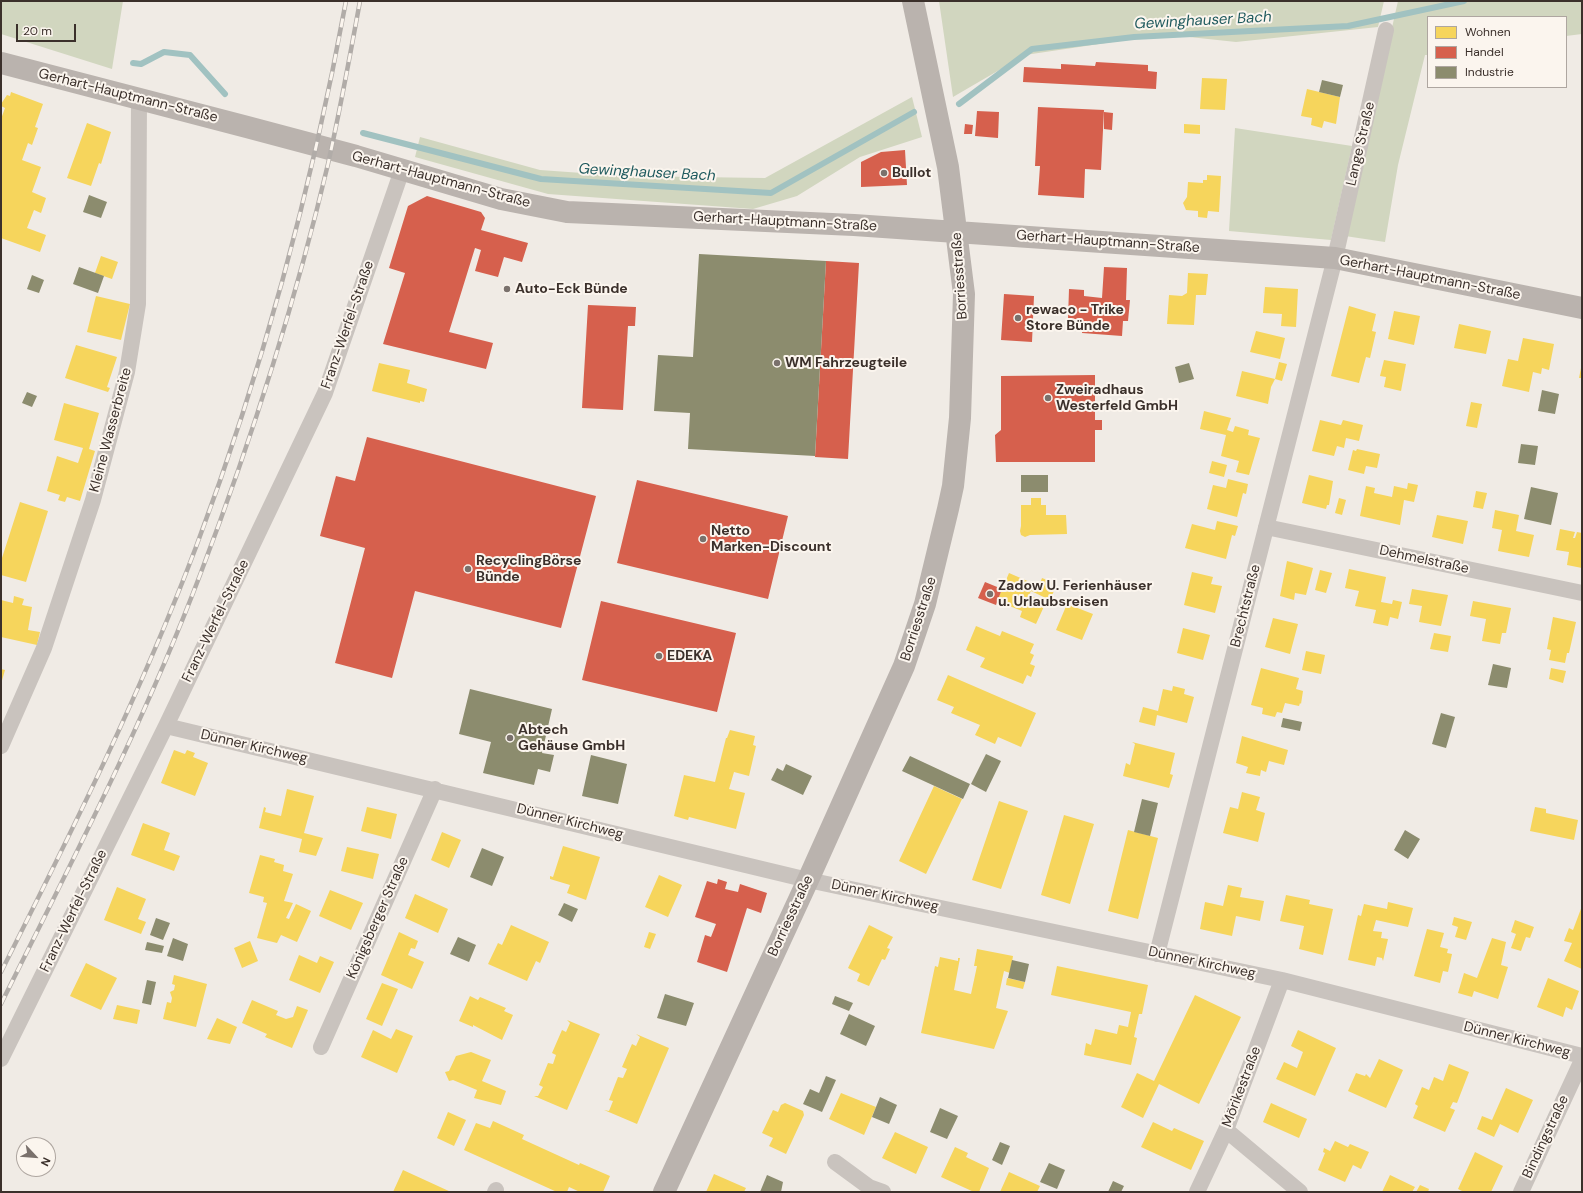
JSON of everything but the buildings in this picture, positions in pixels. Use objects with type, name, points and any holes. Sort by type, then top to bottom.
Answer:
[{"type":"street","name":"Borriesstraße","points":[[664,1192],[808,880],[904,666],[925,604],[940,546],[953,486],[960,418],[964,294],[958,232],[948,167],[914,1]]},
{"type":"street","name":"Lange Straße","points":[[1335,258],[1386,30]]},
{"type":"street","name":"Gerhart-Hauptmann-Straße","points":[[1,63],[247,126],[501,199],[568,212],[958,232],[1335,258],[1582,308]]},
{"type":"street","name":"Kleine Wasserbreite","points":[[1,746],[47,640],[93,500],[127,372],[138,304],[139,99]]},
{"type":"street","name":"Franz-Werfel-Straße","points":[[1,1059],[166,726],[325,393],[402,170]]},
{"type":"street","name":"Brechtstraße","points":[[1157,954],[1335,258]]},
{"type":"street","name":"Dehmelstraße","points":[[1266,527],[1582,593]]},
{"type":"street","name":"Dünner Kirchweg","points":[[166,726],[435,789],[808,880],[1282,980],[1582,1056]]},
{"type":"street","name":"Königsberger Straße","points":[[321,1047],[435,789]]},
{"type":"street","name":"Mörikestraße","points":[[1198,1192],[1226,1130],[1282,980]]},
{"type":"street","name":"Bindingstraße","points":[[1521,1192],[1582,1060]]},
{"type":"street","points":[[1226,1130],[1300,1192]]},
{"type":"street","points":[[836,1162],[869,1187],[883,1192]]},
{"type":"green space","points":[[1,1],[123,1],[112,69],[1,34]]},
{"type":"green space","points":[[939,1],[1384,1],[1378,27],[1236,42],[1180,36],[1133,39],[1025,55],[953,97]]},
{"type":"green space","points":[[1398,1],[1582,1],[1582,34],[1567,36],[1567,16],[1427,16],[1427,55],[1425,55],[1398,165],[1385,242],[1345,236]]},
{"type":"green space","points":[[912,97],[922,137],[860,157],[797,196],[753,209],[548,194],[415,157],[420,137],[540,170],[624,176],[765,178]]},
{"type":"green space","points":[[1235,128],[1352,146],[1331,240],[1229,231]]},
{"type":"waterway","name":"Gewinghauser Bach","points":[[959,104],[1032,49],[1134,37],[1348,26],[1464,1]]},
{"type":"waterway","name":"Gewinghauser Bach","points":[[133,63],[141,64],[164,52],[190,55],[225,94]]},
{"type":"waterway","name":"Gewinghauser Bach","points":[[363,133],[541,179],[771,193],[914,112]]},
{"type":"railway","points":[[1,972],[79,815],[129,709],[175,601],[220,480],[264,345],[301,209],[333,71],[346,1]]},
{"type":"railway","points":[[1,1004],[131,739],[178,630],[219,525],[271,372],[315,216],[341,103],[360,1]]},
{"type":"place","name":"Bullot","points":[[884,173]]},
{"type":"place","name":"Auto-Eck Bünde","points":[[507,289]]},
{"type":"place","name":"rewaco - Trike Store Bünde","points":[[1018,318]]},
{"type":"place","name":"WM Fahrzeugteile","points":[[777,363]]},
{"type":"place","name":"Zweiradhaus Westerfeld GmbH","points":[[1048,398]]},
{"type":"place","name":"Netto Marken-Discount","points":[[703,539]]},
{"type":"place","name":"RecyclingBörse Bünde","points":[[468,569]]},
{"type":"place","name":"Zadow U. Ferienhäuser u. Urlaubsreisen","points":[[990,594]]},
{"type":"place","name":"EDEKA","points":[[659,656]]},
{"type":"place","name":"Abtech Gehäuse GmbH","points":[[510,738]]}]
